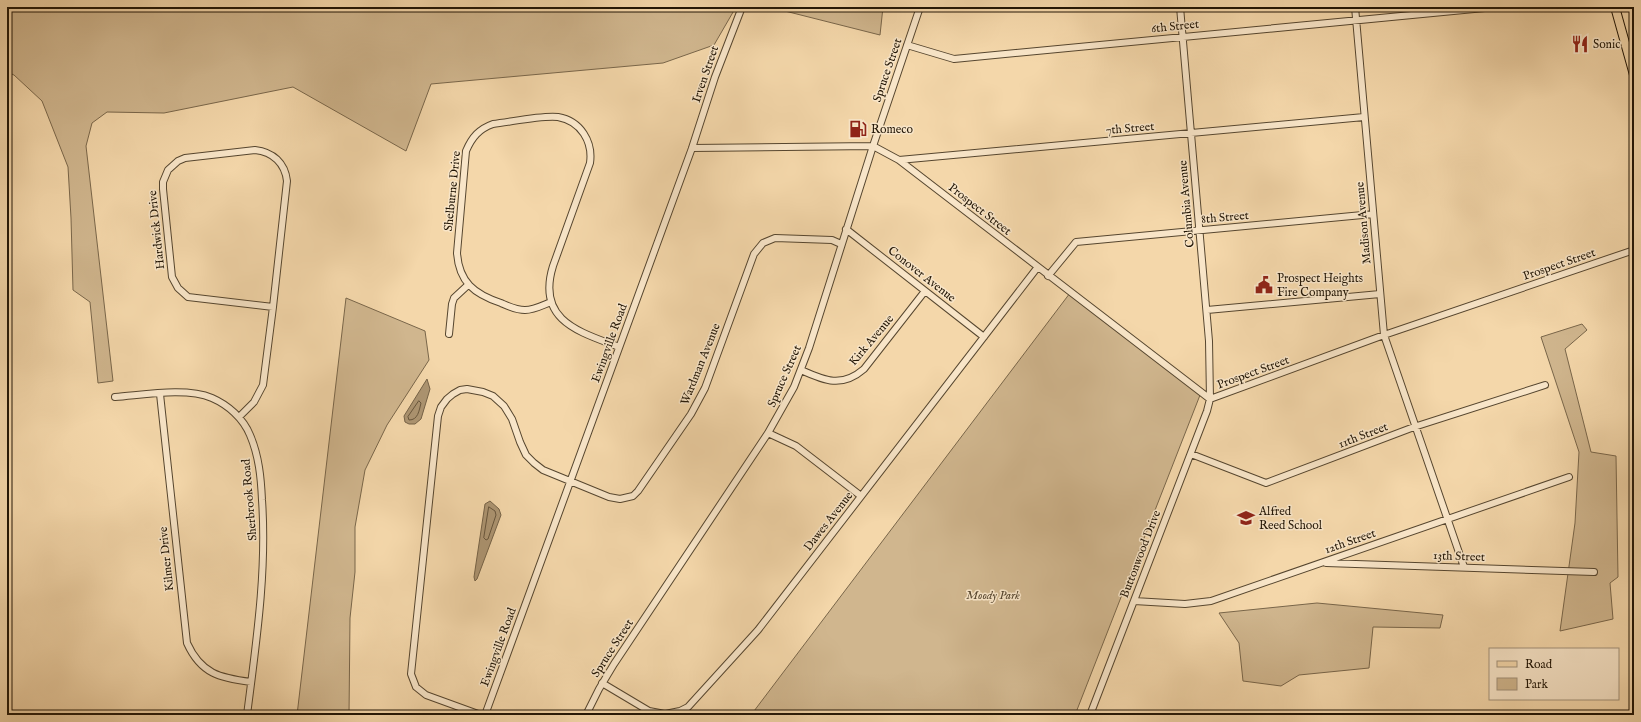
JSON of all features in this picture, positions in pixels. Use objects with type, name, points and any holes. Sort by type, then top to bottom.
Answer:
[{"type":"main road","points":[[1615,7],[1634,75]]},
{"type":"street","name":"Irven Street","points":[[692,148],[715,77],[742,7]]},
{"type":"street","name":"Spruce Street","points":[[586,715],[602,683],[768,433],[781,411],[801,370],[872,146],[920,7]]},
{"type":"street","name":"Columbia Avenue","points":[[1180,7],[1207,310],[1210,399]]},
{"type":"street","name":"Madison Avenue","points":[[1355,7],[1384,335],[1414,427],[1464,567]]},
{"type":"street","name":"6th Street","points":[[907,45],[954,59],[1495,7]]},
{"type":"street","name":"7th Street","points":[[898,160],[1364,117]]},
{"type":"street","name":"Shelburne Drive","points":[[551,302],[532,309],[517,309],[486,298],[468,284],[459,269],[457,253],[466,151],[469,142],[479,131],[493,124],[558,118],[566,119],[579,128],[588,140],[591,156],[590,163],[550,276],[549,293],[551,302],[558,315],[570,327],[619,347]]},
{"type":"street","points":[[692,148],[872,146]]},
{"type":"street","name":"Prospect Street","points":[[872,146],[898,160],[1037,268],[1109,320],[1210,399],[1384,335],[1634,250]]},
{"type":"street","name":"Ewingville Road","points":[[485,715],[692,148]]},
{"type":"street","name":"Hardwick Drive","points":[[239,417],[254,402],[263,385],[273,307],[287,175],[281,162],[270,153],[255,150],[185,158],[178,161],[168,170],[162,189],[172,277],[178,288],[188,297],[195,299],[273,307]]},
{"type":"street","name":"8th Street","points":[[1048,276],[1076,242],[1373,214]]},
{"type":"street","name":"Conover Avenue","points":[[846,229],[984,337]]},
{"type":"street","name":"Wardman Avenue","points":[[481,715],[426,695],[416,687],[410,670],[438,416],[441,407],[447,399],[460,390],[467,389],[483,392],[493,396],[504,406],[512,419],[526,455],[543,470],[613,498],[626,498],[638,491],[677,436],[705,388],[754,254],[758,248],[763,243],[775,238],[832,240],[841,244]]},
{"type":"street","name":"Dawes Avenue","points":[[602,683],[649,711],[657,713],[673,713],[688,707],[758,630],[1037,268]]},
{"type":"street","points":[[449,334],[452,304],[457,294],[468,284]]},
{"type":"street","name":"Kirk Avenue","points":[[801,370],[817,377],[834,381],[843,380],[858,374],[864,369],[925,290]]},
{"type":"street","points":[[1207,310],[1380,294]]},
{"type":"street","name":"11th Street","points":[[1190,454],[1266,484],[1414,427],[1545,384]]},
{"type":"street","name":"Sherbrook Road","points":[[115,397],[188,392],[199,394],[221,402],[239,417],[250,433],[255,447],[261,478],[263,511],[263,567],[247,715]]},
{"type":"street","name":"Kilmer Drive","points":[[160,394],[187,643],[196,660],[210,672],[228,679],[251,682]]},
{"type":"street","name":"Buttonwood Drive","points":[[1090,715],[1207,411],[1210,399]]},
{"type":"street","points":[[768,433],[796,446],[861,496]]},
{"type":"street","name":"12th Street","points":[[1134,601],[1185,604],[1211,600],[1570,476]]},
{"type":"street","name":"13th Street","points":[[1322,562],[1594,572]]},
{"type":"green space","points":[[7,7],[736,7],[714,45],[663,63],[431,84],[406,151],[293,87],[164,113],[107,112],[92,123],[86,146],[113,381],[98,383],[90,302],[73,290],[68,167],[42,101],[14,75],[7,72]]},
{"type":"green space","points":[[769,7],[883,7],[880,35]]},
{"type":"green space","name":"Moody Park","points":[[1070,293],[1202,390],[1075,715],[751,715]]},
{"type":"green space","points":[[346,298],[425,331],[429,360],[387,425],[365,470],[355,527],[355,572],[350,618],[349,715],[297,715]]},
{"type":"green space","points":[[1582,324],[1587,330],[1565,349],[1591,452],[1616,456],[1618,577],[1610,583],[1613,619],[1560,631],[1575,523],[1579,452],[1541,337]]},
{"type":"green space","points":[[1317,603],[1443,615],[1440,628],[1373,627],[1369,668],[1299,675],[1281,686],[1243,681],[1239,643],[1219,613]]},
{"type":"water","points":[[427,379],[430,389],[421,419],[415,424],[409,424],[405,422],[404,416]]},
{"type":"water","points":[[490,501],[499,509],[501,515],[475,581],[474,577],[485,504]]},
{"type":"place","name":"Sonic","points":[[1580,44]]},
{"type":"place","name":"Romeco","points":[[858,129]]},
{"type":"place","name":"Prospect Heights Fire Company","points":[[1264,285]]},
{"type":"place","name":"Alfred Reed School","points":[[1246,518]]}]
